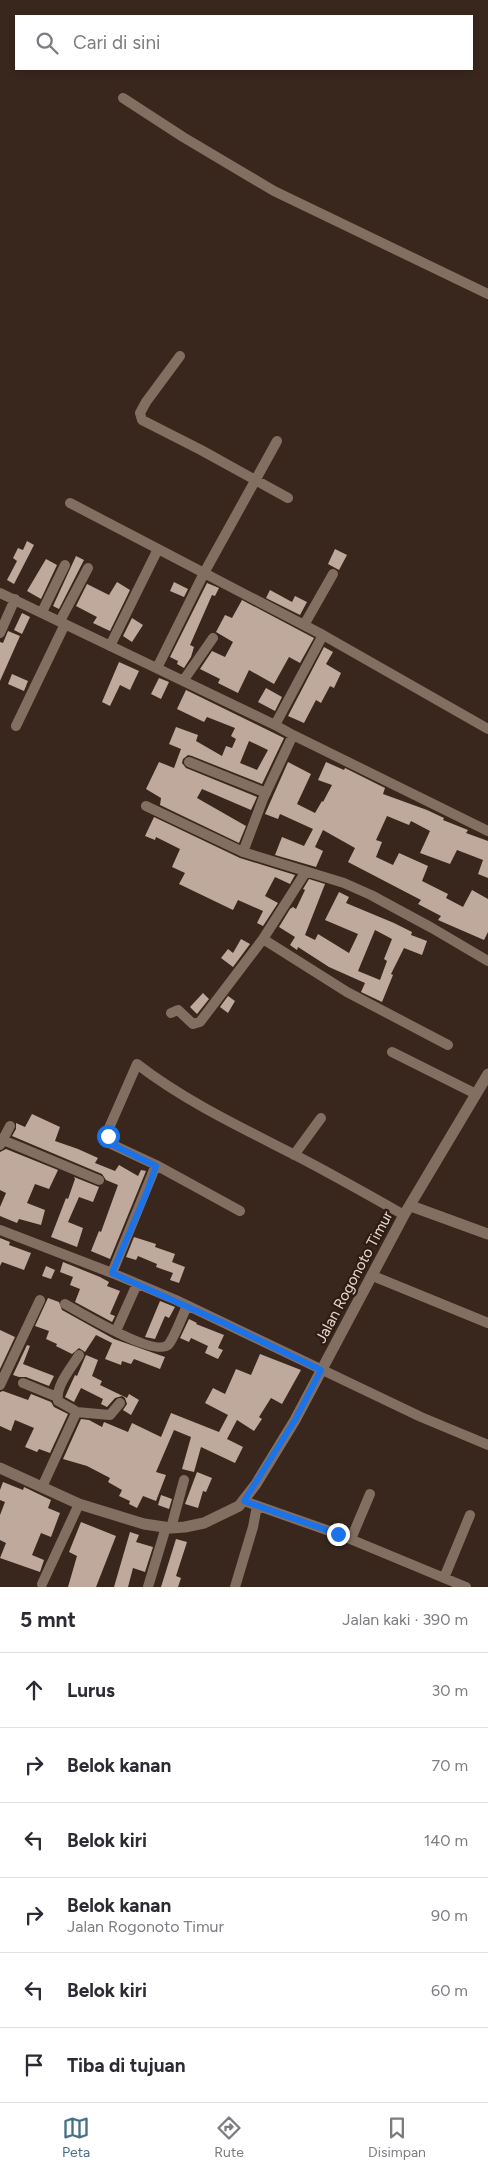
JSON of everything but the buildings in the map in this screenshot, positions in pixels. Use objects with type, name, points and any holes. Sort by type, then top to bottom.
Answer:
[{"type":"street","points":[[123,98],[274,192],[488,294]]},
{"type":"street","points":[[180,356],[146,402],[140,413],[142,420],[288,498]]},
{"type":"street","points":[[157,668],[204,573],[277,441]]},
{"type":"street","points":[[70,503],[323,635],[488,728]]},
{"type":"street","points":[[110,646],[158,549]]},
{"type":"street","points":[[42,612],[65,565]]},
{"type":"street","points":[[16,726],[88,568]]},
{"type":"street","points":[[304,625],[333,574]]},
{"type":"street","points":[[0,593],[184,681],[488,831]]},
{"type":"street","points":[[0,633],[15,600]]},
{"type":"street","points":[[275,726],[323,635]]},
{"type":"street","points":[[184,681],[213,638]]},
{"type":"street","points":[[243,852],[266,793],[293,735]]},
{"type":"street","points":[[189,762],[266,793]]},
{"type":"street","points":[[146,806],[189,829],[243,852],[305,873],[344,883],[371,895],[488,960]]},
{"type":"street","points":[[172,1013],[178,1010],[193,1024],[197,1024],[263,939],[305,873]]},
{"type":"street","points":[[263,939],[347,992],[448,1045]]},
{"type":"street","points":[[392,1052],[476,1094]]},
{"type":"street","points":[[240,1211],[111,1144],[108,1136],[109,1128],[137,1064],[172,1088],[230,1122],[407,1210],[488,1234]]},
{"type":"street","name":"Jalan Rogonoto Timur","points":[[0,1468],[79,1504],[116,1517],[168,1528],[204,1523],[224,1515],[244,1501],[295,1420],[407,1210],[488,1074]]},
{"type":"street","points":[[294,1155],[321,1118]]},
{"type":"street","points":[[10,1126],[2,1143],[99,1180]]},
{"type":"street","points":[[112,1273],[156,1166]]},
{"type":"street","points":[[0,1230],[112,1273],[187,1306],[421,1417],[488,1445]]},
{"type":"street","points":[[372,1276],[488,1323]]},
{"type":"street","points":[[116,1331],[137,1284]]},
{"type":"street","points":[[0,1385],[40,1300]]},
{"type":"street","points":[[65,1304],[137,1342],[162,1348],[168,1344],[187,1306]]},
{"type":"street","points":[[57,1397],[64,1380],[79,1355]]},
{"type":"street","points":[[23,1383],[57,1397],[58,1401],[76,1412],[110,1415],[120,1403]]},
{"type":"street","points":[[42,1488],[76,1412]]},
{"type":"street","points":[[148,1587],[184,1480]]},
{"type":"street","points":[[351,1539],[370,1494]]},
{"type":"street","points":[[244,1501],[351,1539],[466,1587]]},
{"type":"street","points":[[42,1584],[79,1504]]},
{"type":"street","points":[[235,1587],[253,1527],[257,1506]]},
{"type":"street","points":[[444,1578],[470,1515]]},
{"type":"route","points":[[108,1136],[111,1144],[156,1166],[112,1273],[176,1300],[321,1370],[295,1420],[244,1501],[338,1534]]}]
